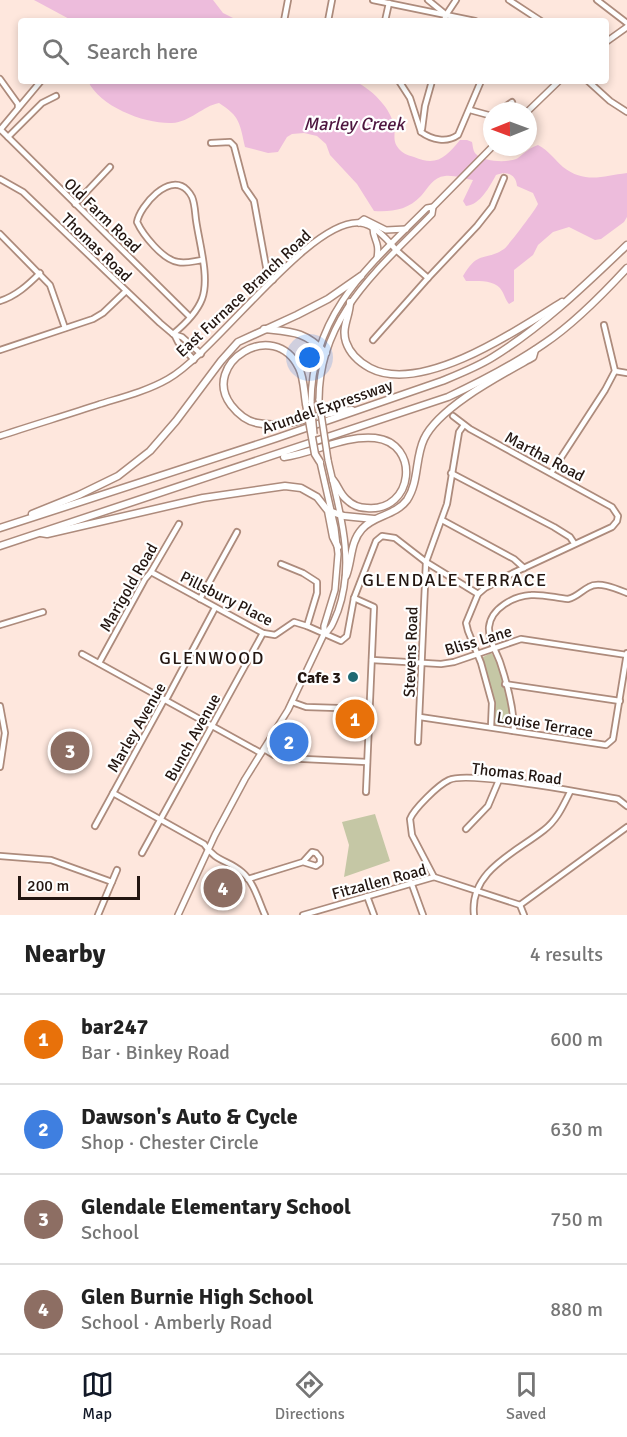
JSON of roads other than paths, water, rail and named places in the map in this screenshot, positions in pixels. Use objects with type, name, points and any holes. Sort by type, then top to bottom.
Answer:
[{"type":"highway","name":"Arundel Expressway","points":[[0,528],[442,381],[491,358],[536,327],[578,292],[627,245]]},
{"type":"highway","name":"Arundel Expressway","points":[[0,546],[448,397],[536,350],[582,312],[627,268]]},
{"type":"highway","points":[[10,524],[100,486],[139,461],[176,421],[238,342],[328,299],[361,276]]},
{"type":"highway","points":[[350,302],[344,330],[349,349],[356,359],[377,372],[401,375],[430,370],[475,352],[515,332],[578,292]]},
{"type":"highway","points":[[263,329],[296,333],[307,337],[326,353]]},
{"type":"highway","points":[[320,462],[315,454],[309,403],[299,369],[288,354],[274,346],[252,347],[239,353],[228,368],[225,385],[229,403],[237,412],[251,421],[269,424],[290,423],[344,410],[358,410]]},
{"type":"highway","points":[[346,576],[358,534],[375,519],[401,507],[408,497],[414,486],[422,443],[436,420],[451,407],[532,357],[536,350]]},
{"type":"highway","points":[[277,455],[285,457],[353,440],[378,439],[396,448],[402,456],[406,470],[403,488],[396,498],[387,505],[373,509],[352,504],[344,498],[333,480]]},
{"type":"highway","points":[[37,533],[47,534],[203,498],[285,486],[301,488],[317,497],[328,511],[333,537],[338,546]]},
{"type":"highway","points":[[332,512],[375,519]]},
{"type":"main road","points":[[609,40],[627,25]]},
{"type":"main road","points":[[537,102],[556,84]]},
{"type":"main road","points":[[324,634],[330,630],[336,615],[346,576],[346,543],[328,460],[319,400],[320,377],[326,353],[335,328],[350,302],[432,213],[434,207],[483,156]]},
{"type":"main road","points":[[309,403],[319,347],[334,312],[376,258],[428,208],[434,207]]},
{"type":"main road","points":[[359,223],[364,219],[386,230],[406,230]]},
{"type":"main road","points":[[359,223],[373,228],[396,250]]},
{"type":"main road","name":"East Furnace Branch Road","points":[[0,436],[155,386],[170,378],[201,354],[273,280],[316,240],[342,227],[359,223]]},
{"type":"main road","points":[[373,228],[378,241],[376,258]]},
{"type":"main road","points":[[178,915],[207,849],[292,702],[324,634],[324,626],[338,576],[338,546],[320,462]]},
{"type":"street","points":[[285,18],[288,0]]},
{"type":"street","points":[[329,18],[332,0]]},
{"type":"street","points":[[373,0],[460,18]]},
{"type":"street","points":[[428,0],[446,15]]},
{"type":"street","points":[[445,18],[456,0]]},
{"type":"street","points":[[509,0],[536,18]]},
{"type":"street","points":[[597,0],[627,25]]},
{"type":"street","points":[[386,18],[389,3]]},
{"type":"street","points":[[0,79],[18,108]]},
{"type":"street","points":[[0,129],[39,84]]},
{"type":"street","points":[[401,84],[410,98],[421,132],[426,136],[444,140],[453,139],[458,135],[480,84]]},
{"type":"street","points":[[421,132],[431,84]]},
{"type":"street","points":[[591,84],[610,101],[627,112]]},
{"type":"street","points":[[8,137],[42,103],[56,96]]},
{"type":"street","points":[[470,110],[483,114]]},
{"type":"street","name":"Old Farm Road","points":[[0,129],[190,317]]},
{"type":"street","points":[[211,143],[230,142],[234,146],[245,188],[254,201],[267,272],[273,280]]},
{"type":"street","points":[[75,204],[110,167]]},
{"type":"street","points":[[373,340],[482,220],[492,207],[504,178]]},
{"type":"street","name":"Thomas Road","points":[[0,179],[23,192],[174,335],[194,360]]},
{"type":"street","points":[[174,335],[202,300],[205,290],[202,260],[192,197],[178,185],[166,187],[143,207],[136,222],[142,233],[172,261],[186,263],[202,260]]},
{"type":"street","points":[[0,234],[50,285],[65,328]]},
{"type":"street","points":[[396,250],[428,278]]},
{"type":"street","points":[[0,301],[29,285],[40,273]]},
{"type":"street","points":[[0,350],[103,313],[126,291]]},
{"type":"street","points":[[550,473],[615,371],[604,325]]},
{"type":"street","name":"Thomas Road","points":[[174,335],[182,337],[201,354]]},
{"type":"street","points":[[615,371],[627,372]]},
{"type":"street","name":"Martha Road","points":[[453,416],[464,425],[612,507],[617,513],[617,521],[612,526],[574,543]]},
{"type":"street","name":"Stevens Road","points":[[418,742],[426,562],[442,520],[459,432],[464,425]]},
{"type":"street","points":[[451,473],[554,527],[570,537],[574,543],[485,588],[478,594],[466,623],[492,703],[491,727]]},
{"type":"street","points":[[442,520],[514,559],[524,568]]},
{"type":"street","name":"Marigold Road","points":[[99,663],[145,579],[179,524]]},
{"type":"street","points":[[200,599],[237,531]]},
{"type":"street","points":[[281,564],[317,582],[317,593],[307,626],[337,641],[344,640],[347,636],[354,598],[376,542],[382,536],[395,538],[426,562],[478,594]]},
{"type":"street","name":"Pillsbury Place","points":[[151,572],[263,633],[275,635],[294,622],[307,626]]},
{"type":"street","points":[[514,731],[501,665],[489,628],[495,614],[508,602],[531,595],[568,599],[574,598],[593,585],[627,593]]},
{"type":"street","points":[[354,598],[374,607],[366,792]]},
{"type":"street","name":"Marley Avenue","points":[[94,826],[215,608]]},
{"type":"street","points":[[0,625],[43,612]]},
{"type":"street","name":"Bunch Avenue","points":[[142,853],[263,633]]},
{"type":"street","name":"Bliss Lane","points":[[372,660],[454,662],[521,639],[627,654]]},
{"type":"street","points":[[82,654],[212,726],[263,751],[283,758],[367,762]]},
{"type":"street","name":"Louise Terrace","points":[[420,717],[606,745],[613,740],[627,654]]},
{"type":"street","points":[[505,684],[620,701]]},
{"type":"street","points":[[292,702],[306,707],[370,709]]},
{"type":"street","points":[[0,706],[5,733],[0,767]]},
{"type":"street","name":"Thomas Road","points":[[434,877],[410,831],[410,819],[413,812],[449,779],[473,777],[499,780],[618,799],[627,806]]},
{"type":"street","points":[[466,829],[488,806],[499,780]]},
{"type":"street","points":[[474,915],[476,890],[492,868],[545,830],[555,819],[570,792]]},
{"type":"street","points":[[113,793],[204,844],[212,855],[239,870],[248,879],[265,915]]},
{"type":"street","points":[[524,915],[520,905],[627,827]]},
{"type":"street","points":[[0,856],[51,860],[112,882]]},
{"type":"street","points":[[248,879],[303,862]]},
{"type":"street","points":[[98,915],[117,870]]},
{"type":"street","name":"Fitzallen Road","points":[[303,915],[323,912],[411,882],[434,877],[520,905]]},
{"type":"street","points":[[411,882],[423,915]]},
{"type":"street","points":[[367,896],[374,915]]},
{"type":"water","points":[[34,0],[213,0],[223,13],[233,18],[67,18]]},
{"type":"water","name":"Marley Creek","points":[[90,84],[360,84],[386,107],[394,126],[396,144],[405,154],[429,161],[440,159],[460,140],[467,140],[472,142],[473,149],[480,157],[503,161],[514,160],[521,156],[537,156],[538,145],[563,167],[579,176],[594,178],[627,173],[627,217],[624,222],[601,239],[595,240],[569,227],[553,232],[538,245],[533,255],[514,270],[514,301],[509,304],[495,284],[466,281],[463,276],[473,262],[504,249],[538,204],[533,193],[517,186],[510,174],[496,175],[484,194],[471,205],[466,206],[463,201],[473,180],[445,176],[434,181],[416,201],[405,207],[374,211],[357,184],[330,155],[326,144],[317,136],[304,133],[292,134],[287,137],[278,152],[268,153],[245,147],[238,121],[219,103],[179,122],[161,123],[124,112],[102,99]]},
{"type":"place","name":"Cafe 3","points":[[353,677]]},
{"type":"place","name":"bar247","points":[[355,719]]},
{"type":"place","name":"Dawson's Auto & Cycle","points":[[289,742]]},
{"type":"place","name":"Glendale Elementary School","points":[[70,751]]},
{"type":"place","name":"Glen Burnie High School","points":[[223,888]]},
{"type":"district","name":"GLENDALE TERRACE","points":[[455,580]]},
{"type":"district","name":"GLENWOOD","points":[[212,658]]}]
